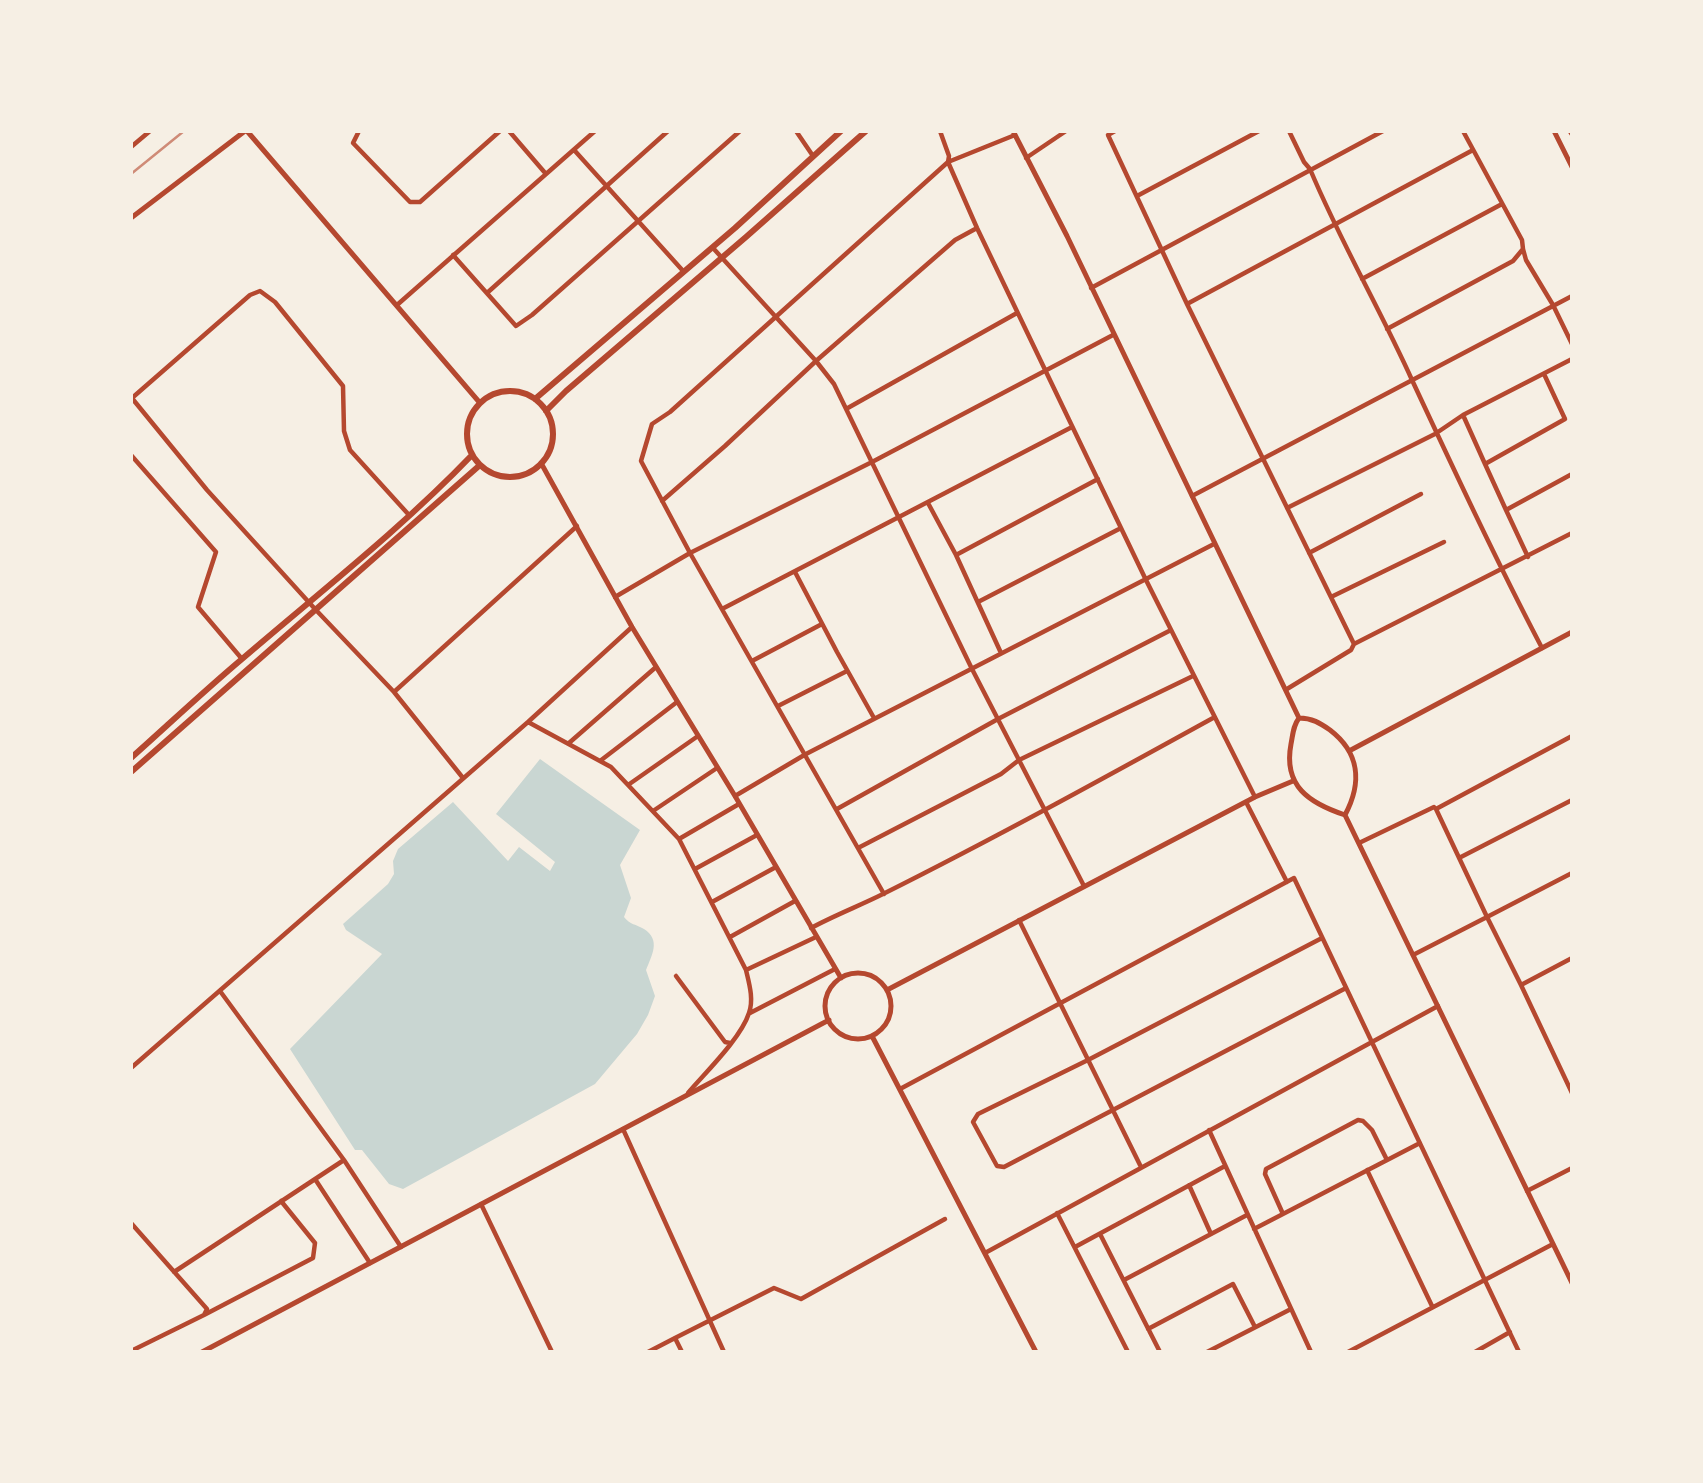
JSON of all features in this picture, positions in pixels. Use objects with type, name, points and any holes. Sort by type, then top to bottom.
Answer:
[{"type":"main road","points":[[535,399],[713,248],[841,131]]},
{"type":"main road","points":[[547,411],[566,391],[866,131]]},
{"type":"main road","points":[[513,391],[525,393],[535,399],[547,411],[551,424],[550,449],[541,463],[519,476],[505,477],[480,465],[472,455],[467,429],[471,415],[480,403],[490,396],[513,391]]},
{"type":"main road","points":[[131,772],[410,516],[472,455]]},
{"type":"main road","points":[[131,758],[242,659],[312,606],[480,465]]},
{"type":"street","points":[[131,147],[150,131]]},
{"type":"street","points":[[131,218],[246,131],[480,403]]},
{"type":"street","points":[[359,131],[353,143],[410,202],[420,202],[500,131]]},
{"type":"street","points":[[509,131],[546,174]]},
{"type":"street","points":[[397,305],[595,131]]},
{"type":"street","points":[[487,293],[668,131]]},
{"type":"street","points":[[453,255],[516,326],[532,315],[740,131]]},
{"type":"street","points":[[796,131],[813,156]]},
{"type":"street","points":[[940,131],[949,156],[948,162],[1017,313],[1193,676],[1255,797]]},
{"type":"street","points":[[1026,158],[1066,131]]},
{"type":"street","points":[[1115,131],[1107,133],[1187,304],[1354,644]]},
{"type":"street","points":[[1137,195],[1259,131]]},
{"type":"street","points":[[1289,131],[1310,169],[1334,226],[1412,379],[1542,648]]},
{"type":"street","points":[[1091,288],[1384,131]]},
{"type":"street","points":[[1463,131],[1522,240],[1526,260],[1572,344]]},
{"type":"street","points":[[1554,131],[1572,167]]},
{"type":"street","points":[[884,894],[640,461],[652,424],[670,412],[948,162],[1014,133],[1299,718]]},
{"type":"street","points":[[575,150],[684,272]]},
{"type":"street","points":[[1187,304],[1473,150]]},
{"type":"street","points":[[1362,279],[1502,204]]},
{"type":"street","points":[[662,501],[816,361],[955,240],[977,228]]},
{"type":"street","points":[[713,248],[834,384],[972,668],[1084,886]]},
{"type":"street","points":[[1387,329],[1513,261],[1523,249]]},
{"type":"street","points":[[410,516],[350,450],[344,431],[343,386],[275,302],[260,291],[250,295],[132,397],[207,490],[394,692],[463,778]]},
{"type":"street","points":[[1191,496],[1572,296]]},
{"type":"street","points":[[846,409],[1017,313]]},
{"type":"street","points":[[615,597],[690,553],[872,462],[1113,335]]},
{"type":"street","points":[[1287,508],[1436,433],[1463,415],[1572,359]]},
{"type":"street","points":[[1485,464],[1565,419],[1545,374]]},
{"type":"street","points":[[1463,415],[1528,557]]},
{"type":"street","points":[[722,609],[1072,427]]},
{"type":"street","points":[[131,455],[216,552],[198,607],[242,659]]},
{"type":"street","points":[[541,463],[632,627],[841,978]]},
{"type":"street","points":[[1506,510],[1572,474]]},
{"type":"street","points":[[956,555],[1098,479]]},
{"type":"street","points":[[1309,553],[1421,494]]},
{"type":"street","points":[[928,503],[956,555],[1001,653]]},
{"type":"street","points":[[394,692],[577,526]]},
{"type":"street","points":[[978,602],[1121,528]]},
{"type":"street","points":[[1287,689],[1351,650],[1354,644],[1572,533]]},
{"type":"street","points":[[1331,597],[1444,542]]},
{"type":"street","points":[[734,796],[806,754],[1214,544]]},
{"type":"street","points":[[795,571],[874,719]]},
{"type":"street","points":[[752,661],[822,624]]},
{"type":"street","points":[[131,1068],[528,722],[632,627]]},
{"type":"street","points":[[837,809],[998,719],[1171,630]]},
{"type":"street","points":[[1349,751],[1572,632]]},
{"type":"street","points":[[569,743],[656,667]]},
{"type":"street","points":[[778,706],[847,671]]},
{"type":"street","points":[[858,848],[1002,774],[1019,761],[1193,676]]},
{"type":"street","points":[[600,761],[677,702]]},
{"type":"street","points":[[811,928],[884,894],[1214,718]]},
{"type":"street","points":[[1299,718],[1311,718],[1326,728],[1343,741],[1354,758],[1355,788],[1345,815]]},
{"type":"street","points":[[1299,718],[1294,724],[1289,752],[1293,782],[1300,791],[1328,809],[1345,815],[1572,1283]]},
{"type":"street","points":[[528,722],[611,767],[679,839],[746,970],[751,991],[750,1013],[731,1043],[686,1096]]},
{"type":"street","points":[[628,785],[698,736]]},
{"type":"street","points":[[1358,843],[1434,807],[1436,809],[1572,736]]},
{"type":"street","points":[[653,811],[717,768]]},
{"type":"street","points":[[887,990],[1255,797],[1293,782]]},
{"type":"street","points":[[1459,858],[1572,800]]},
{"type":"street","points":[[1246,802],[1287,882]]},
{"type":"street","points":[[679,839],[739,804]]},
{"type":"street","points":[[1436,809],[1572,1093]]},
{"type":"street","points":[[695,869],[757,835]]},
{"type":"street","points":[[712,902],[776,867]]},
{"type":"street","points":[[1413,955],[1572,873]]},
{"type":"street","points":[[900,1089],[1294,878],[1519,1352]]},
{"type":"street","points":[[730,937],[795,901]]},
{"type":"street","points":[[1019,920],[1141,1167]]},
{"type":"street","points":[[746,970],[816,937]]},
{"type":"street","points":[[1322,937],[1088,1060],[978,1114],[973,1122],[997,1166],[1004,1167],[1346,988]]},
{"type":"street","points":[[1521,985],[1572,958]]},
{"type":"street","points":[[750,1013],[835,969]]},
{"type":"street","points":[[852,974],[869,975],[880,981],[887,990],[891,1001],[889,1019],[882,1029],[872,1036],[860,1039],[847,1037],[836,1030],[829,1020],[827,997],[832,986],[841,978],[852,974]]},
{"type":"street","points":[[676,976],[725,1042],[731,1043]]},
{"type":"street","points":[[220,991],[344,1160],[401,1247]]},
{"type":"street","points":[[985,1253],[1438,1006]]},
{"type":"street","points":[[202,1352],[829,1020]]},
{"type":"street","points":[[872,1036],[1036,1352]]},
{"type":"street","points":[[1283,1214],[1265,1174],[1266,1169],[1358,1120],[1363,1121],[1371,1130],[1387,1160]]},
{"type":"street","points":[[623,1129],[724,1352]]},
{"type":"street","points":[[1209,1130],[1311,1352]]},
{"type":"street","points":[[1254,1229],[1420,1143]]},
{"type":"street","points":[[174,1272],[344,1160]]},
{"type":"street","points":[[1075,1247],[1225,1166]]},
{"type":"street","points":[[1527,1191],[1572,1168]]},
{"type":"street","points":[[1367,1170],[1432,1306]]},
{"type":"street","points":[[315,1179],[370,1264]]},
{"type":"street","points":[[1189,1185],[1211,1234]]},
{"type":"street","points":[[131,1351],[313,1258],[315,1243],[281,1201]]},
{"type":"street","points":[[481,1204],[552,1352]]},
{"type":"street","points":[[1057,1213],[1128,1352]]},
{"type":"street","points":[[1124,1280],[1248,1215]]},
{"type":"street","points":[[648,1352],[774,1288],[802,1299],[945,1219]]},
{"type":"street","points":[[131,1223],[207,1309],[204,1315]]},
{"type":"street","points":[[1100,1234],[1160,1352]]},
{"type":"street","points":[[1348,1352],[1553,1244]]},
{"type":"street","points":[[1149,1329],[1233,1284],[1255,1327]]},
{"type":"street","points":[[1207,1352],[1291,1309]]},
{"type":"street","points":[[1475,1352],[1510,1332]]},
{"type":"street","points":[[675,1338],[682,1352]]},
{"type":"shaded area","points":[[540,759],[640,830],[620,865],[631,898],[624,917],[649,933],[654,943],[646,970],[655,996],[637,1034],[595,1084],[403,1189],[389,1184],[362,1150],[355,1150],[290,1049],[382,954],[346,930],[343,924],[388,884],[394,874],[393,861],[398,849],[453,802],[508,861],[519,847],[550,871],[555,862],[496,814]]},
{"type":"railway","points":[[131,174],[184,131]]}]
